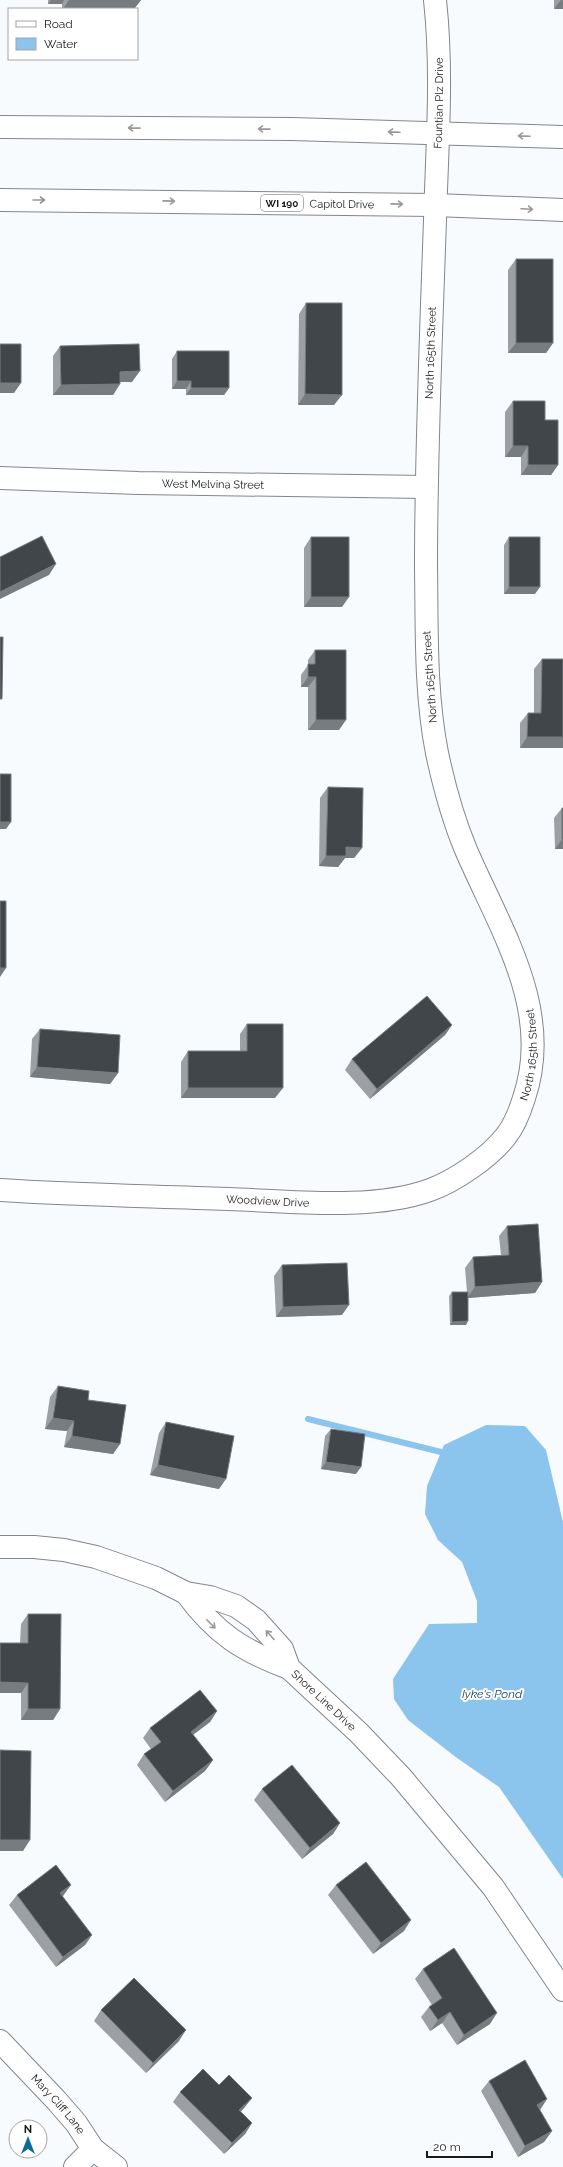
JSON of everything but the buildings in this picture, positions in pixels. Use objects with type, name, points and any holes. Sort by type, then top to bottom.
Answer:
[{"type":"street","name":"Fountian Plz Drive","points":[[435,0],[439,88],[435,205]]},
{"type":"street","points":[[0,127],[292,129],[563,137]]},
{"type":"street","name":"Capitol Drive","points":[[0,200],[435,205],[563,210]]},
{"type":"street","name":"North 165th Street","points":[[435,205],[426,487],[427,651],[430,701],[438,754],[451,806],[462,840],[522,976],[532,1017],[535,1049],[530,1082],[520,1109],[511,1127]]},
{"type":"street","name":"West Melvina Street","points":[[0,478],[138,483],[426,487]]},
{"type":"street","name":"Woodview Drive","points":[[0,1190],[279,1202],[374,1201],[431,1190],[458,1176],[479,1162],[506,1137],[511,1127]]},
{"type":"street","name":"Shore Line Drive","points":[[0,1547],[42,1548],[96,1557],[156,1578],[186,1593],[210,1597],[236,1606],[256,1620],[282,1649],[290,1668],[359,1733],[401,1777],[493,1887],[563,1990]]},
{"type":"street","points":[[186,1593],[202,1615],[218,1631],[265,1659],[290,1668]]},
{"type":"street","name":"Mary Cliff Lane","points":[[0,2041],[76,2123],[93,2149],[116,2167]]},
{"type":"street","points":[[75,2167],[93,2149]]},
{"type":"water","name":"Iyke's Pond","points":[[486,1425],[525,1426],[546,1450],[563,1522],[563,1879],[499,1787],[457,1758],[408,1720],[394,1699],[393,1679],[429,1624],[477,1623],[477,1601],[462,1562],[438,1540],[425,1514],[427,1486],[444,1445]]},
{"type":"waterway","points":[[308,1419],[441,1452]]}]
